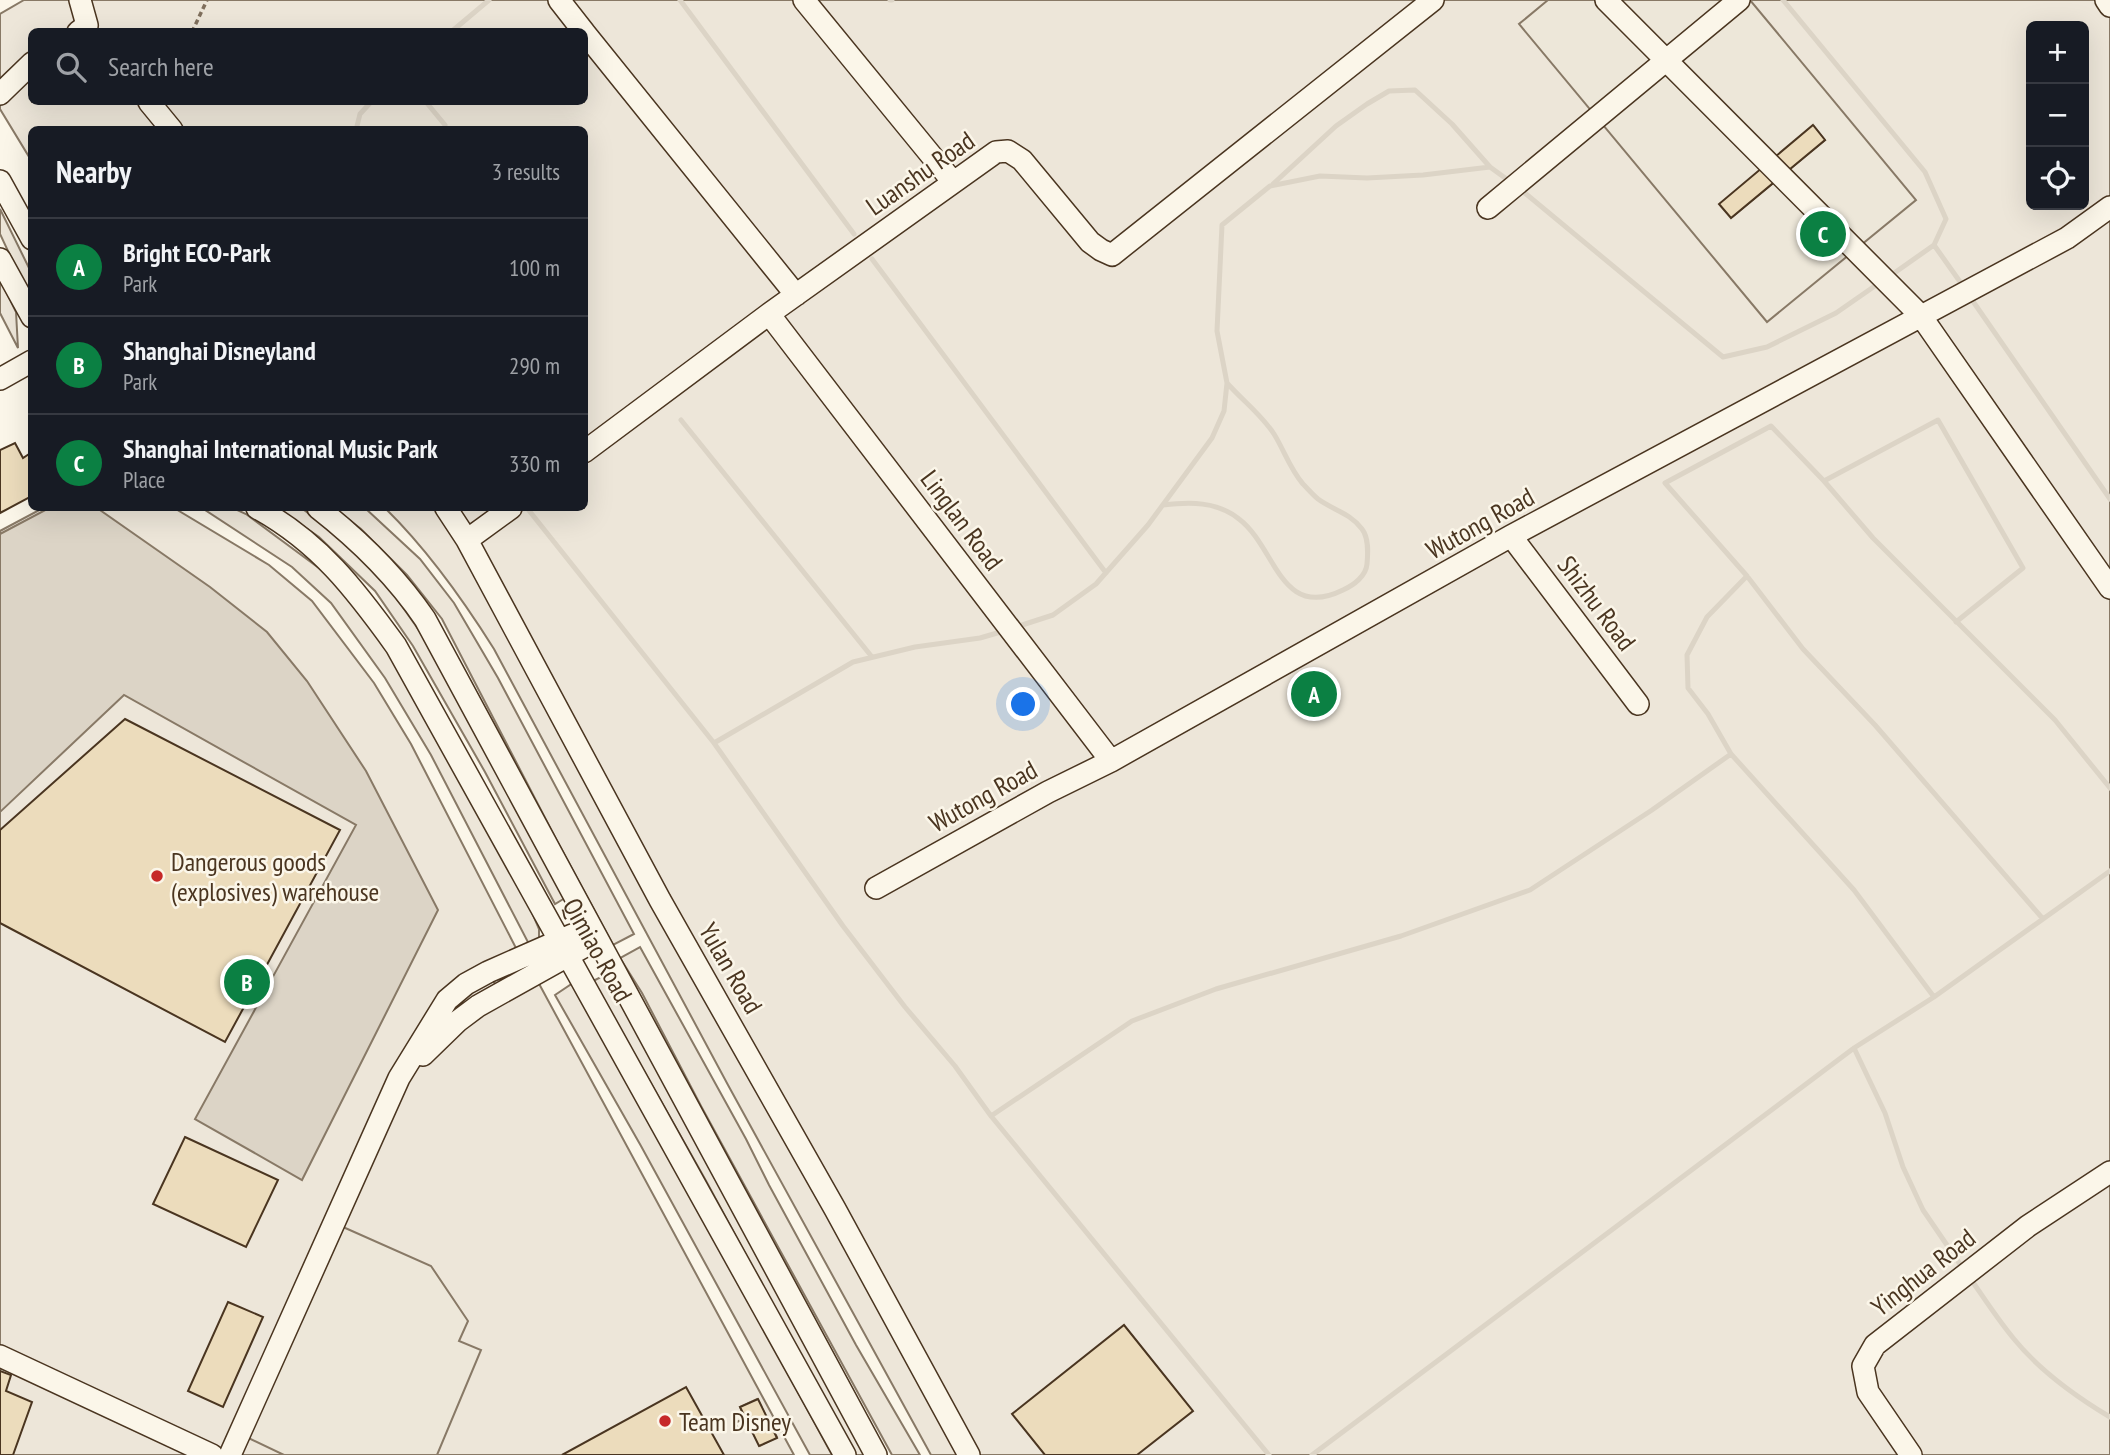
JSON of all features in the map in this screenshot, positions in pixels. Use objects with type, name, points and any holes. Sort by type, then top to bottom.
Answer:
[{"type":"street","points":[[80,0],[86,28]]},
{"type":"street","points":[[559,0],[581,28]]},
{"type":"street","points":[[804,0],[953,182]]},
{"type":"street","name":"Luanshu Road","points":[[588,449],[769,314],[996,152],[1008,151],[1022,160],[1090,242],[1112,255],[1433,0]]},
{"type":"street","points":[[1606,0],[1921,316],[2110,588]]},
{"type":"street","points":[[1488,208],[1739,0]]},
{"type":"street","points":[[2106,0],[2110,6]]},
{"type":"street","points":[[588,37],[796,295]]},
{"type":"street","points":[[0,94],[28,68]]},
{"type":"street","points":[[151,105],[169,126]]},
{"type":"street","points":[[0,181],[28,232]]},
{"type":"street","name":"Wutong Road","points":[[876,888],[1048,792],[1111,761],[1511,536],[2067,238],[2110,207]]},
{"type":"street","points":[[0,259],[28,310]]},
{"type":"street","name":"Linglan Road","points":[[769,314],[1111,761]]},
{"type":"street","points":[[0,379],[28,363]]},
{"type":"street","name":"Qimiao Road","points":[[262,511],[323,555],[363,600],[389,637],[565,948],[845,1455]]},
{"type":"street","name":"Qimiao Road","points":[[321,511],[376,558],[407,593],[425,619],[876,1455]]},
{"type":"street","name":"Yulan Road","points":[[448,511],[467,540],[660,900],[835,1209],[970,1455]]},
{"type":"street","points":[[467,540],[507,511]]},
{"type":"street","name":"Shizhu Road","points":[[1511,536],[1638,704]]},
{"type":"street","points":[[230,1455],[399,1078],[447,1000],[466,984],[565,948],[593,933]]},
{"type":"street","name":"Yinghua Road","points":[[1911,1455],[1868,1392],[1863,1366],[1875,1345],[2028,1226],[2110,1172]]},
{"type":"street","points":[[0,1356],[212,1455]]},
{"type":"path","points":[[194,28],[207,0]]},
{"type":"shaded area","points":[[24,0],[2110,0],[2110,1455],[931,1455],[728,1085],[494,649],[444,575],[388,511],[588,511],[588,126],[28,126],[28,155],[0,109],[0,14]]},
{"type":"shaded area","points":[[1548,0],[1750,0],[1916,200],[1767,322],[1519,24]],"holes":[[[1814,126],[1825,140],[1732,217]]]},
{"type":"shaded area","points":[[0,209],[28,266],[28,294],[0,234]]},
{"type":"shaded area","points":[[0,279],[16,312],[18,348],[0,313]]},
{"type":"shaded area","points":[[37,511],[179,511],[269,565],[312,601],[374,683],[411,744],[517,950],[484,965],[505,1001],[537,980],[794,1455],[0,1455],[0,531]],"holes":[[[757,1399],[777,1437],[760,1446],[749,1426],[740,1431],[735,1423],[745,1418],[740,1407]]]},
{"type":"shaded area","points":[[43,511],[101,511],[210,587],[267,632],[307,681],[366,771],[438,910],[302,1180],[195,1119],[356,825],[124,695],[0,812],[0,534]]},
{"type":"shaded area","points":[[207,511],[240,511],[246,514],[331,577],[382,636],[528,903],[539,929],[539,939],[531,948],[431,755],[385,678],[331,603],[292,567]]},
{"type":"shaded area","points":[[281,511],[305,511],[340,537],[390,589],[425,639],[565,898],[555,904],[485,772],[413,646],[375,591],[319,537]]},
{"type":"shaded area","points":[[338,511],[368,511],[420,559],[454,603],[498,678],[634,934],[613,945],[442,619],[407,575],[361,529]]},
{"type":"shaded area","points":[[640,947],[856,1345],[920,1455],[892,1455],[642,993],[620,958]]},
{"type":"shaded area","points":[[605,975],[868,1455],[854,1455],[705,1179],[593,981]]},
{"type":"shaded area","points":[[573,983],[660,1137],[832,1455],[810,1455],[555,995]]},
{"type":"shaded area","points":[[334,1223],[431,1266],[468,1321],[459,1341],[481,1350],[437,1455],[284,1455],[240,1434]]},
{"type":"building","points":[[1813,125],[1825,140],[1731,218],[1719,204]]},
{"type":"building","points":[[15,443],[23,458],[28,455],[28,498],[0,513],[0,450]]},
{"type":"building","name":"Dangerous goods (explosives) warehouse","points":[[125,719],[340,830],[225,1042],[0,923],[0,830]]},
{"type":"building","points":[[185,1137],[278,1180],[246,1247],[153,1204]]},
{"type":"building","points":[[228,1302],[263,1317],[223,1407],[188,1391]]},
{"type":"building","points":[[1124,1325],[1193,1411],[1137,1455],[1045,1455],[1012,1414]]},
{"type":"building","points":[[0,1371],[11,1375],[6,1391],[32,1402],[13,1455],[0,1455]]},
{"type":"building","name":"Team Disney","points":[[686,1387],[724,1455],[562,1455]]},
{"type":"building","points":[[758,1399],[777,1438],[759,1446],[740,1407]]},
{"type":"waterway","points":[[456,28],[489,0]]},
{"type":"waterway","points":[[680,0],[854,234]]},
{"type":"waterway","points":[[1783,0],[1925,172],[1946,219],[1934,245],[1890,276]]},
{"type":"waterway","points":[[1273,184],[1336,126],[1389,91],[1415,90],[1452,124],[1490,167]]},
{"type":"waterway","points":[[357,126],[360,114],[368,105]]},
{"type":"waterway","points":[[428,105],[445,125]]},
{"type":"waterway","points":[[1016,627],[1053,615],[1096,584],[1148,525],[1212,438],[1224,411],[1227,383],[1217,331],[1222,225],[1270,186],[1320,176],[1367,178],[1490,167],[1512,183]]},
{"type":"waterway","points":[[1520,189],[1723,357],[1767,347],[1836,313],[1882,281]]},
{"type":"waterway","points":[[1934,245],[1963,286]]},
{"type":"waterway","points":[[872,259],[1106,573]]},
{"type":"waterway","points":[[1970,297],[2110,499]]},
{"type":"waterway","points":[[1163,505],[1202,504],[1230,513],[1252,531],[1281,577],[1292,589],[1305,596],[1322,597],[1343,590],[1362,576],[1367,564],[1368,546],[1362,529],[1347,515],[1318,499],[1303,484],[1269,427],[1227,383]]},
{"type":"waterway","points":[[681,420],[872,657]]},
{"type":"waterway","points":[[529,511],[714,743],[843,926],[905,1007],[955,1066],[991,1116],[1132,1021],[1216,989],[1401,936],[1530,890],[1652,810],[1731,754],[1708,714],[1688,688],[1687,655],[1707,617],[1747,576],[1665,483],[1771,426],[1824,481],[1938,420],[2023,568],[1956,622]]},
{"type":"waterway","points":[[1824,481],[1873,538],[2055,720],[2110,788]]},
{"type":"waterway","points":[[1747,576],[1803,649],[1875,725],[2043,919]]},
{"type":"waterway","points":[[714,743],[853,662],[915,647],[980,638],[1004,631]]},
{"type":"waterway","points":[[1731,754],[1854,890],[1934,997]]},
{"type":"waterway","points":[[1312,1455],[1854,1048],[1934,997],[2110,871]]},
{"type":"waterway","points":[[1854,1048],[1885,1113],[1903,1167],[1923,1210],[1964,1270]]},
{"type":"waterway","points":[[991,1116],[1269,1455]]},
{"type":"waterway","points":[[1970,1278],[2008,1332],[2035,1362],[2071,1392],[2110,1417]]},
{"type":"place","name":"Shanghai International Music Park","points":[[1823,234]]},
{"type":"place","name":"Bright ECO-Park","points":[[1314,694]]},
{"type":"place","name":"Dangerous goods (explosives) warehouse","points":[[157,876]]},
{"type":"place","name":"Shanghai Disneyland","points":[[247,982]]},
{"type":"place","name":"Team Disney","points":[[665,1421]]}]
